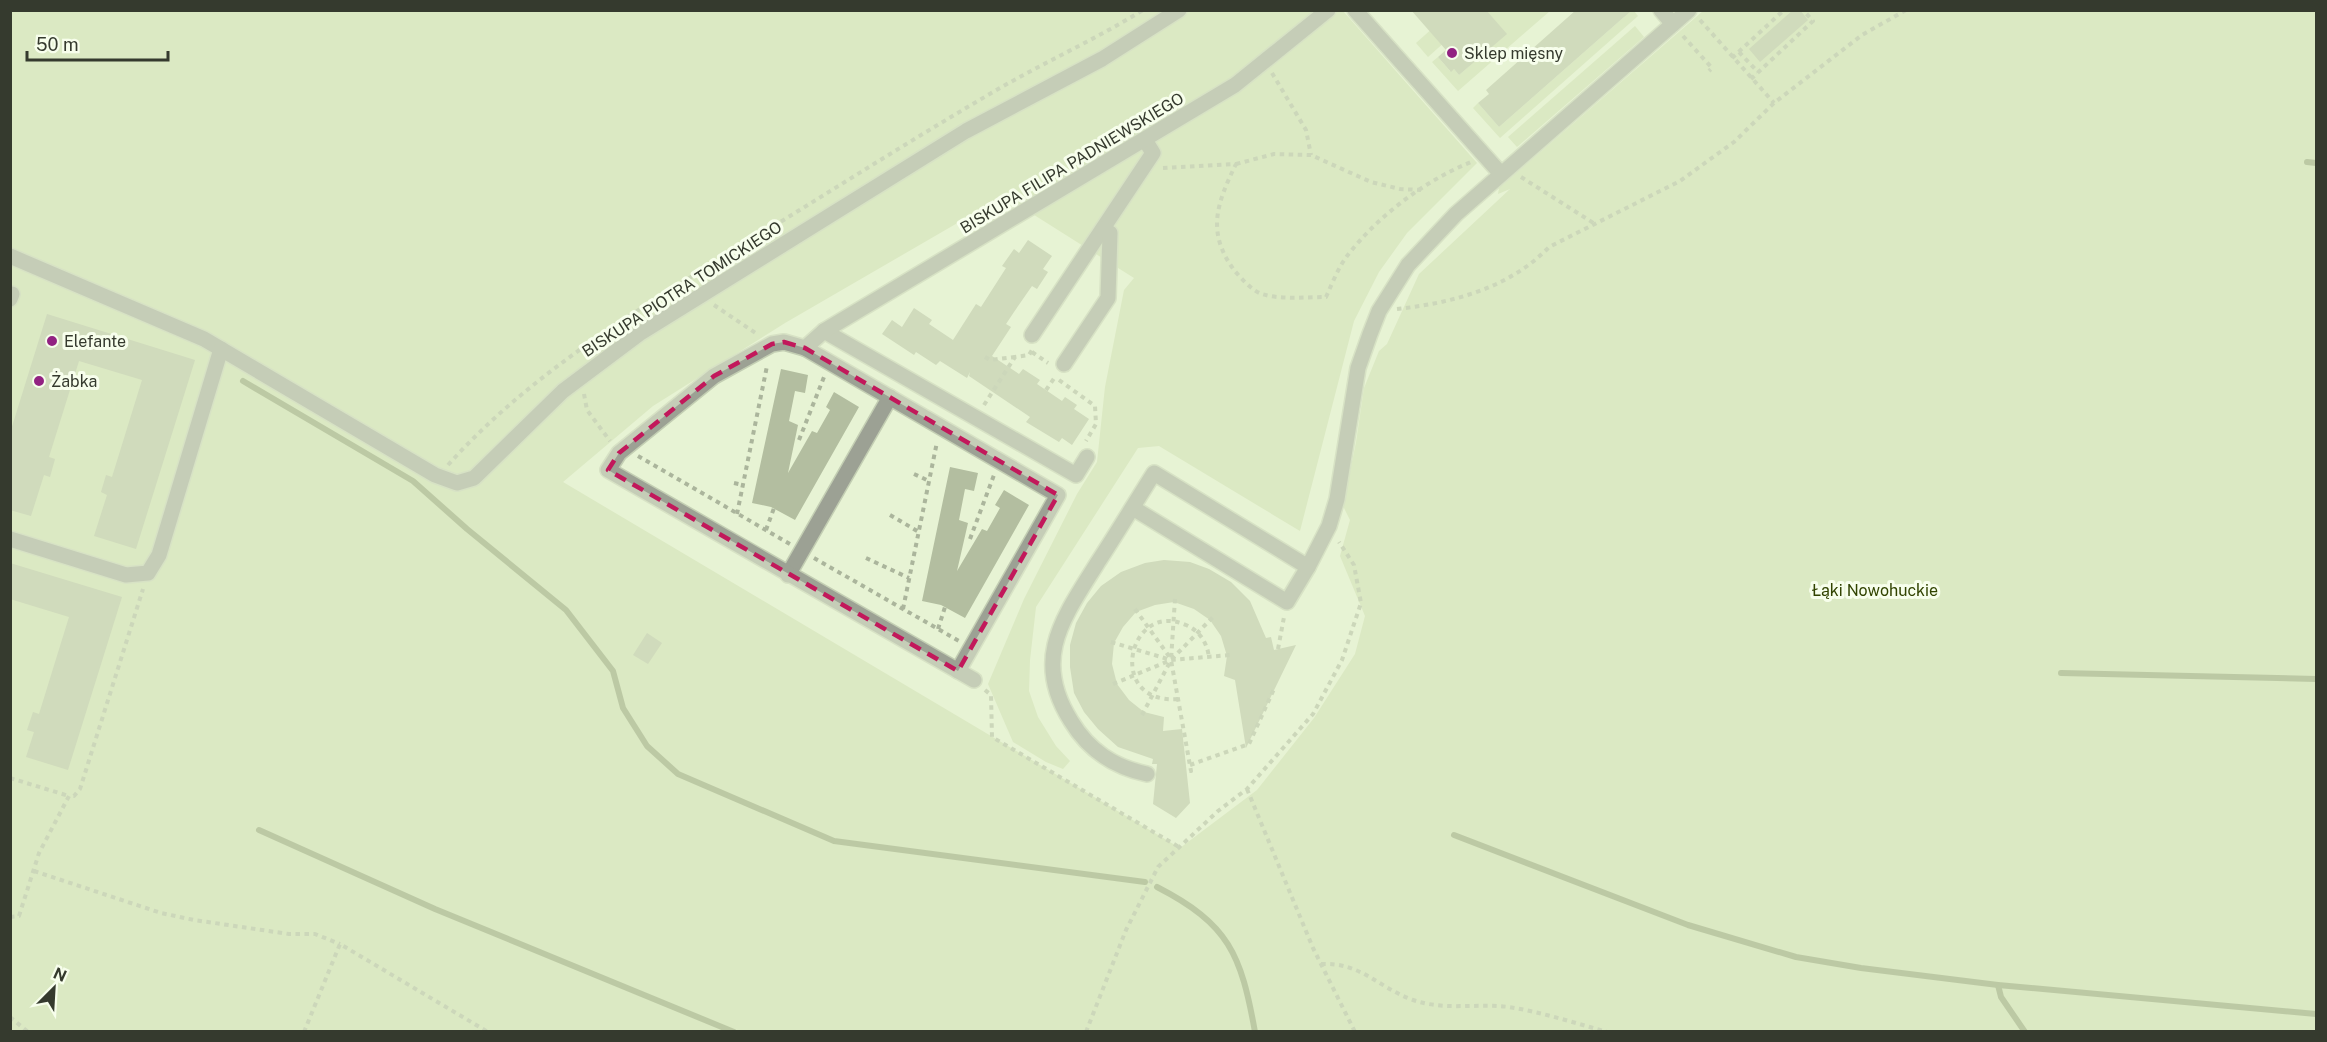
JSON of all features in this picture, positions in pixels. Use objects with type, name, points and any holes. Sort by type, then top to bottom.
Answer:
[{"type":"street","name":"BISKUPA PIOTRA TOMICKIEGO","points":[[10,256],[221,349],[435,475],[457,483],[468,481],[480,473],[531,420],[616,349],[966,131],[1102,59],[1179,10]]},
{"type":"street","name":"BISKUPA FILIPA PADNIEWSKIEGO","points":[[805,348],[824,331],[1235,85],[1268,61],[1328,10]]},
{"type":"street","points":[[1355,10],[1485,156],[1504,171]]},
{"type":"street","points":[[1661,10],[1673,24]]},
{"type":"street","points":[[1132,508],[1287,602],[1321,545],[1329,526],[1337,499],[1358,368],[1379,312],[1420,250],[1504,171],[1673,24],[1694,14]]},
{"type":"street","points":[[1032,335],[1153,153],[1145,140]]},
{"type":"street","points":[[1057,364],[1108,298],[1110,233],[1103,229]]},
{"type":"street","points":[[824,331],[1076,475],[1087,457]]},
{"type":"street","points":[[958,671],[1058,495],[830,362],[805,348],[784,342],[772,344],[714,376],[621,450],[608,470],[788,575],[958,671],[974,680]]},
{"type":"street","points":[[10,539],[126,575],[148,573],[159,555],[221,349]]},
{"type":"street","points":[[788,575],[890,397]]},
{"type":"street","points":[[1147,774],[1126,769],[1094,751],[1077,732],[1064,710],[1055,689],[1052,668],[1061,621],[1154,473],[1308,567]]},
{"type":"path","points":[[1732,58],[1784,10]]},
{"type":"path","points":[[1751,79],[1813,21],[1803,10]]},
{"type":"path","points":[[1379,312],[1420,307],[1492,288],[1535,262],[1549,247],[1680,181],[1734,142],[1774,103],[1862,35],[1906,10]]},
{"type":"path","points":[[1694,14],[1774,103]]},
{"type":"path","points":[[1673,24],[1712,69],[1709,71]]},
{"type":"path","points":[[1739,52],[1758,72]]},
{"type":"path","points":[[1268,61],[1277,83],[1306,130],[1311,155]]},
{"type":"path","points":[[1144,166],[1181,169],[1236,164],[1274,154],[1311,155],[1371,182],[1400,189],[1422,190]]},
{"type":"path","points":[[1236,164],[1227,183],[1215,226],[1223,254],[1241,278],[1260,294],[1326,297],[1346,258],[1369,231],[1422,190],[1458,167],[1485,156]]},
{"type":"path","points":[[1504,171],[1596,225]]},
{"type":"path","points":[[700,296],[772,344],[737,513]]},
{"type":"path","points":[[985,357],[990,360],[1029,355],[1036,344],[1032,335]]},
{"type":"path","points":[[1031,352],[1057,364]]},
{"type":"path","points":[[976,418],[1015,357]]},
{"type":"path","points":[[799,441],[830,362]]},
{"type":"path","points":[[1055,377],[1092,403],[1096,410],[1096,424],[1079,452],[1087,457]]},
{"type":"path","points":[[575,381],[585,396],[587,410],[621,450],[737,513],[971,648]]},
{"type":"path","points":[[746,434],[753,435]]},
{"type":"path","points":[[903,609],[935,450]]},
{"type":"path","points":[[970,539],[999,461]]},
{"type":"path","points":[[914,474],[929,481]]},
{"type":"path","points":[[734,483],[743,485]]},
{"type":"path","points":[[766,530],[774,508]]},
{"type":"path","points":[[890,515],[919,532]]},
{"type":"path","points":[[1086,1032],[1131,919],[1158,867],[1247,789],[1313,714],[1342,660],[1361,603],[1354,565],[1329,526]]},
{"type":"path","points":[[866,558],[909,578]]},
{"type":"path","points":[[10,778],[69,796],[74,796],[80,789],[148,573]]},
{"type":"path","points":[[1175,599],[1171,660],[1191,771],[1188,771]]},
{"type":"path","points":[[1278,649],[1287,602]]},
{"type":"path","points":[[938,629],[945,607]]},
{"type":"path","points":[[1135,609],[1171,660]]},
{"type":"path","points":[[1142,715],[1171,660],[1213,617]]},
{"type":"path","points":[[1178,699],[1167,700],[1152,695],[1144,689],[1131,667],[1136,641],[1155,624],[1174,622],[1192,628],[1198,633],[1208,648],[1209,657]]},
{"type":"path","points":[[1111,642],[1171,660]]},
{"type":"path","points":[[1113,684],[1171,660],[1230,655]]},
{"type":"path","points":[[974,680],[991,695],[992,737],[1179,847]]},
{"type":"path","points":[[1190,765],[1249,744],[1274,689]]},
{"type":"path","points":[[1247,789],[1322,964],[1355,1032]]},
{"type":"path","points":[[10,917],[19,916],[39,854],[69,796]]},
{"type":"path","points":[[34,871],[194,920],[290,934],[315,934],[340,944],[488,1032]]},
{"type":"path","points":[[304,1032],[340,944]]},
{"type":"path","points":[[1322,964],[1341,965],[1363,971],[1393,992],[1429,1005],[1511,1007],[1607,1032]]},
{"type":"path","points":[[10,1017],[28,1032]]},
{"type":"highlighted area","points":[[784,342],[805,348],[1058,495],[958,671],[608,470],[619,453],[714,376],[772,344]]},
{"type":"green space","name":"Łąki Nowohuckie","points":[[10,11],[1343,11],[1477,163],[1407,233],[1379,272],[1354,321],[1300,531],[1159,446],[1138,448],[1036,607],[1029,691],[1038,717],[1056,746],[1070,761],[1063,769],[1046,762],[1013,742],[988,684],[1024,599],[1077,494],[1097,462],[1105,387],[1124,290],[1134,278],[1004,196],[785,323],[653,406],[563,482],[1180,848],[1257,790],[1314,718],[1355,654],[1365,616],[1340,556],[1350,520],[1343,506],[1364,388],[1379,351],[1387,344],[1419,274],[1510,189],[1498,194],[1499,188],[1703,11],[2316,11],[2316,1031],[11,1031]]},
{"type":"green space","points":[[1452,11],[1456,32],[1428,57],[1416,43]]},
{"type":"green space","points":[[1486,11],[1550,11],[1458,91],[1432,62],[1438,57],[1450,71],[1454,69],[1459,75],[1506,34]]},
{"type":"green space","points":[[1619,11],[1634,11],[1638,16],[1500,138],[1473,108],[1478,103],[1499,127],[1624,17]]},
{"type":"green space","points":[[1635,26],[1644,37],[1517,147],[1508,137]]},
{"type":"building","points":[[1411,10],[1486,10],[1507,34],[1459,75],[1454,69],[1451,72],[1438,57],[1446,50]]},
{"type":"building","points":[[1576,10],[1632,10],[1499,127],[1478,103],[1489,94],[1486,90]]},
{"type":"building","points":[[1793,10],[1800,10],[1808,20],[1760,62],[1749,49]]},
{"type":"building","points":[[1028,240],[1052,256],[1043,269],[1048,272],[1037,289],[1032,286],[1006,324],[1011,327],[992,356],[1019,374],[1023,369],[1040,380],[1037,384],[1062,401],[1065,397],[1077,405],[1074,409],[1089,419],[1072,445],[1062,438],[1059,442],[1026,422],[1030,417],[969,376],[970,372],[967,378],[940,361],[936,365],[916,352],[914,355],[882,334],[892,320],[902,327],[914,308],[932,320],[929,324],[953,340],[976,304],[981,307],[1006,268],[1002,266],[1014,249],[1019,253]]},
{"type":"building","points":[[47,314],[195,360],[136,549],[94,536],[107,495],[101,492],[106,475],[112,477],[142,380],[79,361],[49,457],[55,459],[50,477],[44,475],[31,516],[10,510],[10,433]]},
{"type":"building","points":[[781,369],[808,375],[805,393],[795,391],[789,421],[798,425],[788,473],[812,431],[817,433],[830,410],[826,407],[834,392],[859,407],[795,520],[771,507],[752,503]]},
{"type":"building","points":[[950,467],[978,473],[974,491],[965,489],[959,520],[968,523],[957,571],[982,529],[987,531],[1000,508],[995,505],[1004,490],[1029,505],[965,618],[941,605],[922,601]]},
{"type":"building","points":[[1164,560],[1190,562],[1209,569],[1231,582],[1250,601],[1266,638],[1271,637],[1274,650],[1296,645],[1246,748],[1235,680],[1224,676],[1227,656],[1221,636],[1210,620],[1194,609],[1174,602],[1155,605],[1136,612],[1123,627],[1114,643],[1112,664],[1117,684],[1129,700],[1144,712],[1164,717],[1163,731],[1182,729],[1190,803],[1176,818],[1153,804],[1157,764],[1152,764],[1153,759],[1118,747],[1098,729],[1084,712],[1074,693],[1070,667],[1070,645],[1076,623],[1087,603],[1101,586],[1121,572],[1145,563]]},
{"type":"building","points":[[10,563],[122,597],[68,770],[26,757],[34,732],[27,730],[33,712],[39,714],[69,617],[10,599]]},
{"type":"building","points":[[647,633],[662,643],[648,664],[633,655]]},
{"type":"waterway","points":[[2307,162],[2316,163]]},
{"type":"waterway","points":[[243,381],[413,481],[467,529],[566,610],[613,671],[623,708],[647,746],[678,774],[834,841],[1145,882]]},
{"type":"waterway","points":[[2061,673],[2316,679]]},
{"type":"waterway","points":[[259,830],[435,909],[734,1032]]},
{"type":"waterway","points":[[1454,835],[1688,925],[1796,957],[1861,968],[1998,985],[2316,1014]]},
{"type":"waterway","points":[[1157,887],[1201,914],[1228,944],[1244,982],[1255,1032]]},
{"type":"waterway","points":[[1998,985],[2001,997],[2025,1032]]},
{"type":"place","name":"Sklep mięsny","points":[[1452,53]]},
{"type":"place","name":"Elefante","points":[[52,341]]},
{"type":"place","name":"Żabka","points":[[39,381]]}]
